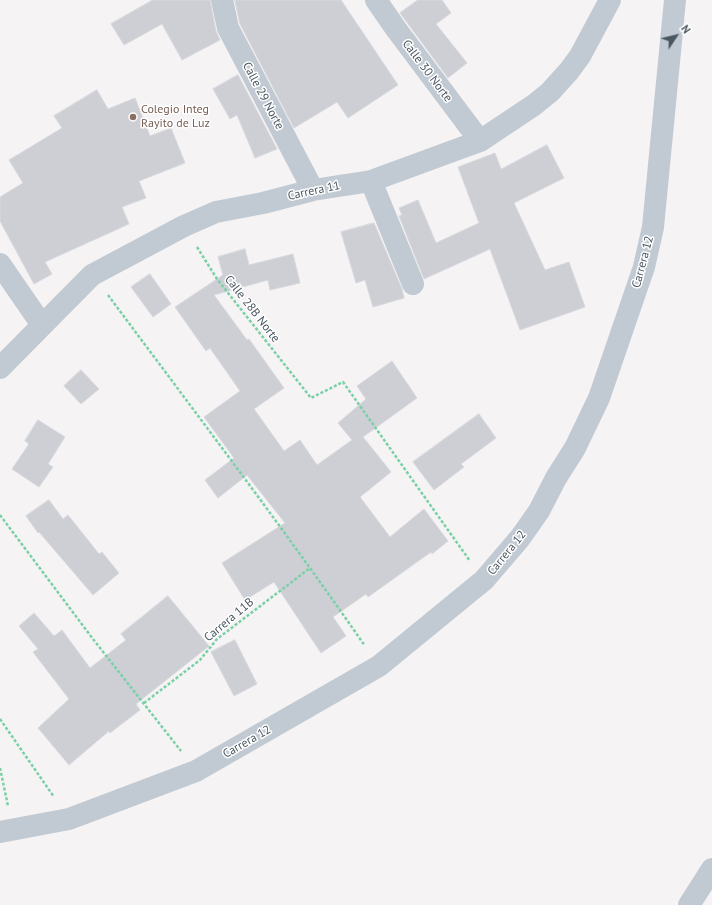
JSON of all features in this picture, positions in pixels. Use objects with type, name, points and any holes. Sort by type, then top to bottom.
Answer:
[{"type":"street","name":"Calle 29 Norte","points":[[222,0],[228,28],[313,190]]},
{"type":"street","name":"Calle 30 Norte","points":[[376,0],[480,142]]},
{"type":"street","name":"Carrera 11","points":[[0,368],[92,275],[184,226],[216,212],[263,204],[313,190],[371,181],[480,142],[534,105],[550,92],[580,56],[610,0]]},
{"type":"street","name":"Carrera 12","points":[[6,830],[69,819],[196,771],[379,666],[484,580],[520,538],[539,511],[556,478],[575,448],[599,398],[644,267],[653,227],[675,0]]},
{"type":"street","points":[[371,181],[412,284]]},
{"type":"street","points":[[0,264],[42,325]]},
{"type":"street","points":[[689,905],[712,869]]},
{"type":"path","name":"Calle 28B Norte","points":[[184,226],[217,279],[311,398],[342,382],[484,580]]},
{"type":"path","points":[[92,275],[310,568],[379,666]]},
{"type":"path","points":[[0,515],[196,771]]},
{"type":"path","name":"Carrera 11B","points":[[144,703],[200,660],[218,639],[310,568]]},
{"type":"path","points":[[0,719],[69,819]]},
{"type":"path","points":[[0,768],[6,830]]},
{"type":"building","points":[[153,0],[210,0],[216,31],[220,40],[182,60],[162,24],[124,45],[111,24]]},
{"type":"building","points":[[235,0],[341,0],[398,85],[348,118],[337,102],[294,128],[240,24]]},
{"type":"building","points":[[418,0],[442,0],[451,13],[436,24],[467,63],[448,78],[400,13]]},
{"type":"building","points":[[238,75],[277,149],[255,158],[237,115],[230,119],[213,89]]},
{"type":"building","points":[[97,90],[108,109],[135,98],[150,136],[171,128],[185,163],[139,181],[146,198],[122,207],[129,224],[45,262],[52,274],[34,284],[0,221],[0,197],[23,183],[9,160],[62,128],[54,116]]},
{"type":"building","points":[[547,145],[564,178],[514,203],[545,270],[569,262],[585,307],[520,330],[490,249],[424,279],[399,216],[402,215],[399,208],[418,200],[436,243],[479,223],[458,167],[495,153],[501,169]]},
{"type":"building","points":[[374,223],[402,289],[404,298],[373,307],[365,280],[356,283],[341,232]]},
{"type":"building","points":[[245,249],[249,265],[293,254],[300,283],[270,290],[268,280],[214,295],[247,340],[249,339],[284,388],[254,409],[284,451],[300,440],[317,465],[352,440],[338,423],[366,399],[357,386],[392,361],[417,398],[363,437],[391,472],[360,497],[390,537],[424,509],[448,541],[432,554],[431,552],[368,597],[366,594],[333,617],[346,636],[321,653],[274,582],[245,600],[222,563],[285,523],[247,475],[218,498],[205,480],[234,458],[204,417],[240,391],[210,348],[206,351],[175,307],[223,275],[218,257]]},
{"type":"building","points":[[150,274],[171,304],[153,317],[131,287]]},
{"type":"building","points":[[81,370],[99,389],[81,404],[64,386]]},
{"type":"building","points":[[479,414],[496,438],[461,464],[464,467],[434,490],[413,462]]},
{"type":"building","points":[[38,420],[65,437],[48,464],[53,467],[39,487],[12,469],[29,444],[25,441]]},
{"type":"building","points":[[49,500],[63,519],[68,515],[99,554],[102,552],[119,573],[93,595],[39,532],[38,533],[26,516]]},
{"type":"building","points":[[168,596],[209,646],[136,704],[140,710],[110,733],[109,731],[69,765],[38,728],[69,699],[33,652],[38,649],[19,626],[34,613],[54,636],[62,630],[90,668],[126,640],[121,634]]},
{"type":"building","points":[[235,640],[257,684],[234,696],[211,652]]},
{"type":"place","name":"Colegio Integ Rayito de Luz","points":[[133,117]]}]
